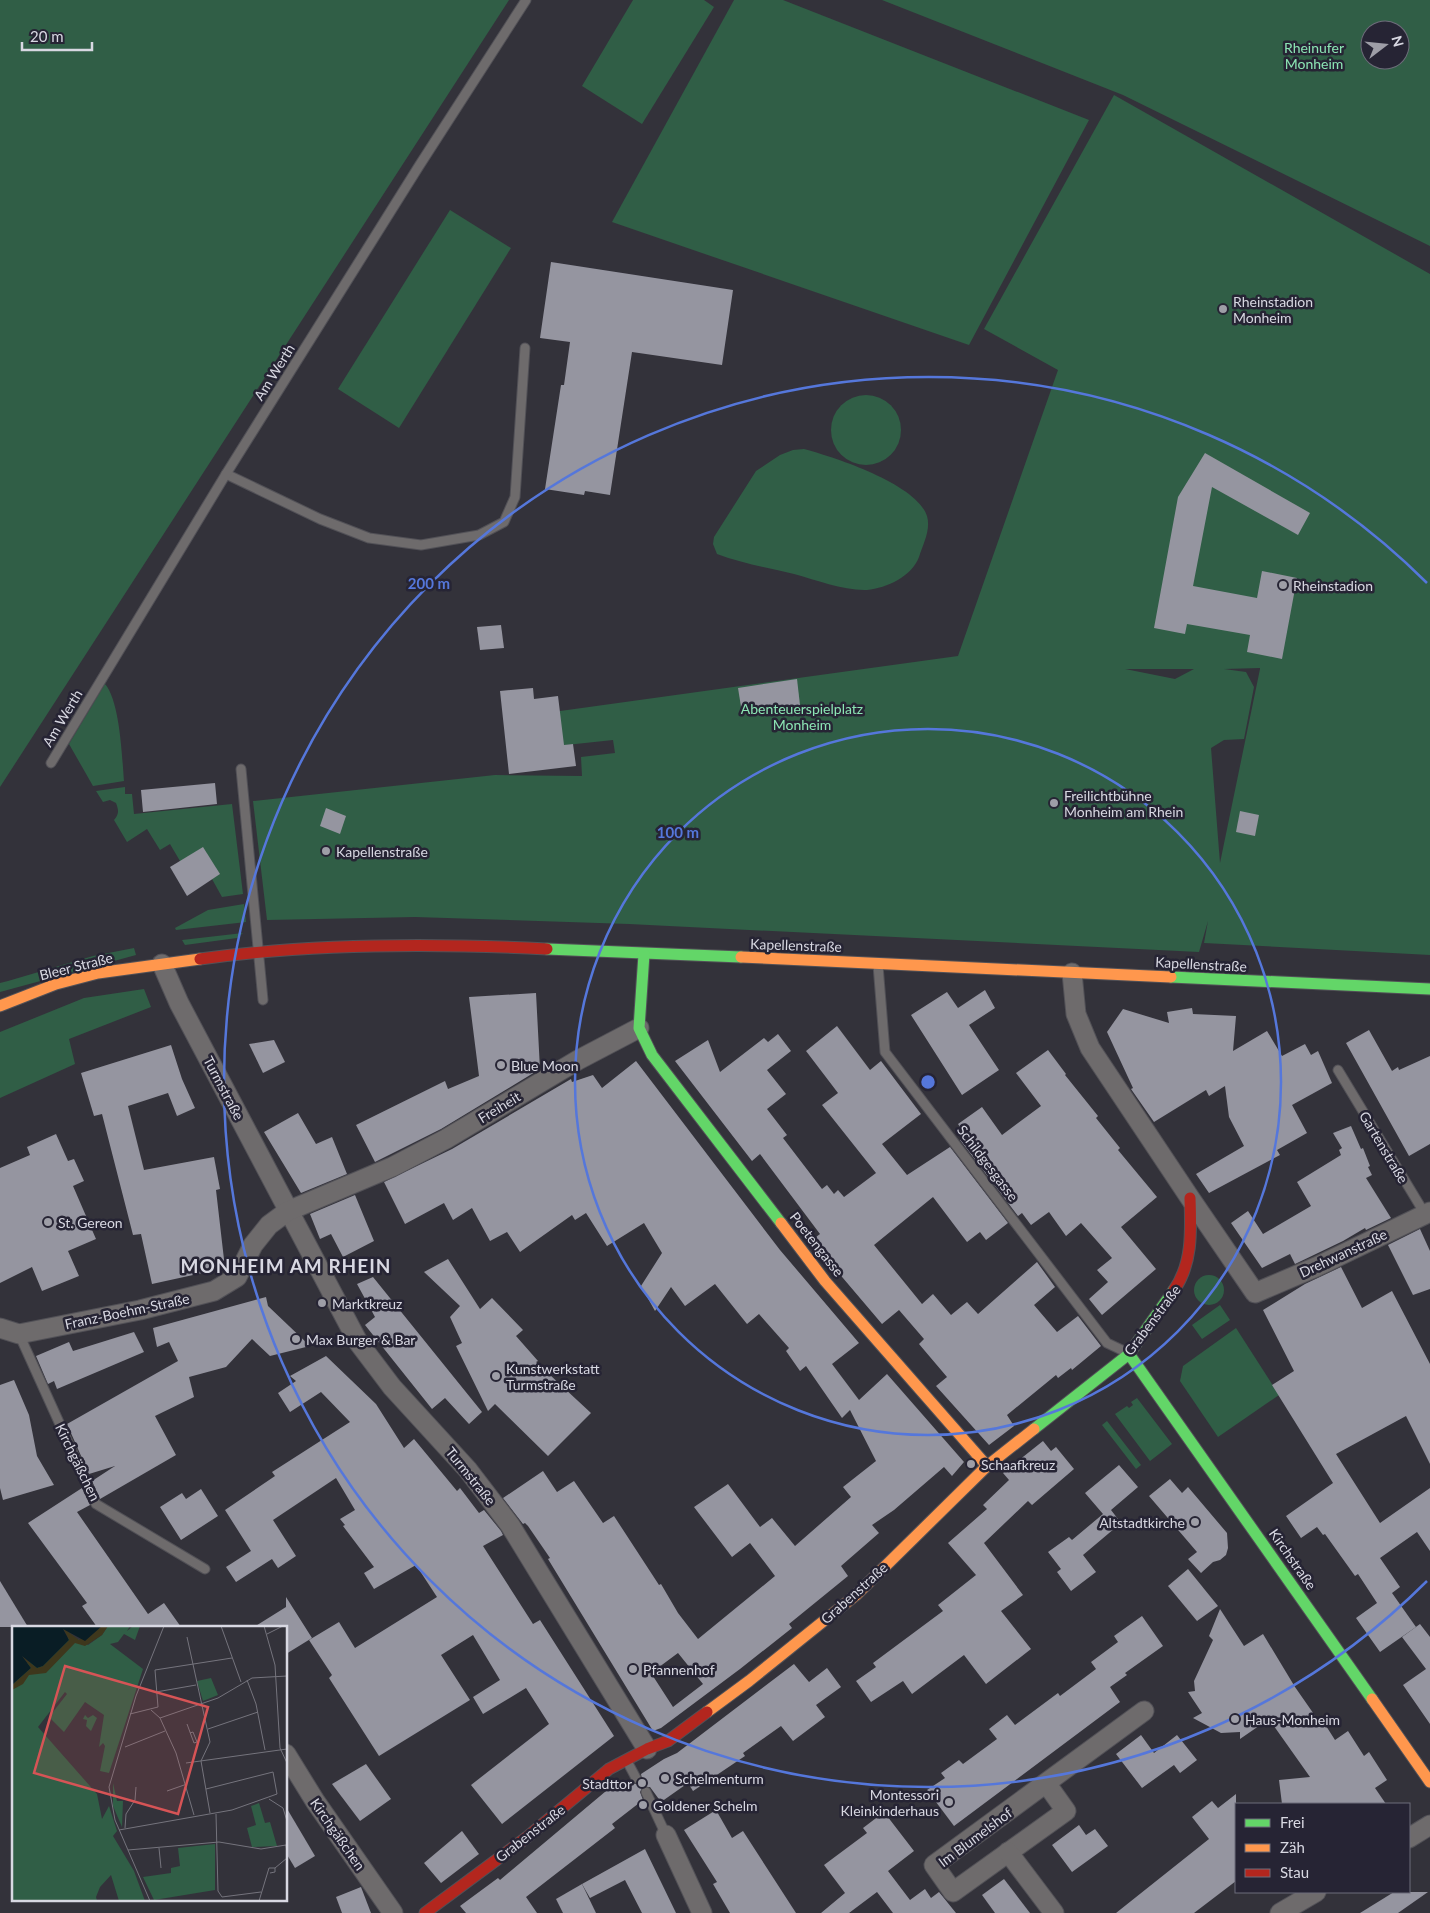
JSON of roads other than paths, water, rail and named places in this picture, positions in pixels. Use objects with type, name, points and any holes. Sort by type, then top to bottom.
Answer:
[{"type":"street","name":"Kapellenstraße","points":[[162,964],[258,951],[334,947],[453,946],[878,963],[1430,989]]},
{"type":"street","points":[[639,1028],[644,954]]},
{"type":"street","name":"Bleer Straße","points":[[0,1006],[56,984],[98,973],[162,964]]},
{"type":"street","name":"Turmstraße","points":[[162,964],[179,1003],[358,1342],[392,1387],[468,1470],[510,1525],[647,1749]]},
{"type":"street","points":[[1072,973],[1076,1014],[1090,1048],[1190,1198]]},
{"type":"street","name":"Freiheit","points":[[288,1211],[399,1163],[446,1139],[578,1060],[639,1028]]},
{"type":"street","name":"Poetengasse","points":[[639,1028],[652,1055],[826,1281],[987,1466]]},
{"type":"street","name":"Grabenstraße","points":[[425,1913],[526,1838],[609,1769],[647,1749],[668,1741],[750,1681],[856,1595],[987,1466],[1129,1354],[1182,1279],[1191,1244],[1190,1198]]},
{"type":"street","name":"Drehwanstraße","points":[[1190,1198],[1255,1293],[1428,1217]]},
{"type":"street","name":"Franz-Boehm-Straße","points":[[0,1328],[19,1334],[140,1310],[214,1291],[236,1277],[254,1244],[269,1225],[288,1211]]},
{"type":"street","name":"Kirchstraße","points":[[1129,1354],[1430,1782]]},
{"type":"street","name":"Im Blumelshof","points":[[1046,1783],[1066,1810],[953,1892],[934,1865],[1144,1711]]},
{"type":"street","name":"Kirchgäßchen","points":[[288,1757],[315,1801],[393,1913]]},
{"type":"street","points":[[1410,1837],[1430,1825]]},
{"type":"street","points":[[666,1835],[702,1913]]},
{"type":"street","points":[[1008,1852],[1054,1913]]},
{"type":"street","points":[[1280,1913],[1314,1893]]},
{"type":"lane","name":"Am Werth","points":[[50,763],[226,474],[418,166],[526,0]]},
{"type":"lane","points":[[226,474],[320,519],[369,538],[421,546],[479,535],[504,522],[514,497],[525,348]]},
{"type":"lane","points":[[241,769],[263,1000]]},
{"type":"lane","name":"Schildgesgasse","points":[[878,963],[886,1052],[1107,1343],[1129,1354]]},
{"type":"lane","name":"Gartenstraße","points":[[1338,1070],[1428,1217]]},
{"type":"lane","name":"Kirchgäßchen","points":[[19,1334],[96,1504],[205,1569]]},
{"type":"lane","points":[[626,1759],[636,1778]]},
{"type":"lane","points":[[646,1792],[666,1835]]},
{"type":"place","name":"Rheinstadion Monheim","points":[[1223,309]]},
{"type":"place","name":"Rheinstadion","points":[[1283,585]]},
{"type":"place","name":"Freilichtbühne Monheim am Rhein","points":[[1054,803]]},
{"type":"place","name":"Kapellenstraße","points":[[326,851]]},
{"type":"place","name":"Blue Moon","points":[[501,1065]]},
{"type":"place","name":"St. Gereon","points":[[48,1222]]},
{"type":"place","name":"Marktkreuz","points":[[322,1303]]},
{"type":"place","name":"Max Burger & Bar","points":[[296,1339]]},
{"type":"place","name":"Kunstwerkstatt Turmstraße","points":[[496,1376]]},
{"type":"place","name":"Schaafkreuz","points":[[971,1464]]},
{"type":"place","name":"Altstadtkirche","points":[[1195,1522]]},
{"type":"place","name":"Pfannenhof","points":[[633,1669]]},
{"type":"place","name":"Haus-Monheim","points":[[1235,1719]]},
{"type":"place","name":"Schelmenturm","points":[[665,1778]]},
{"type":"place","name":"Stadttor","points":[[642,1783]]},
{"type":"place","name":"Montessori Kleinkinderhaus","points":[[949,1802]]},
{"type":"place","name":"Goldener Schelm","points":[[643,1805]]},
{"type":"district","name":"MONHEIM AM RHEIN","points":[[286,1265]]},
{"type":"park label","name":"Rheinufer Monheim","points":[[1314,56]]},
{"type":"park label","name":"Abenteuerspielplatz Monheim","points":[[802,716]]}]
